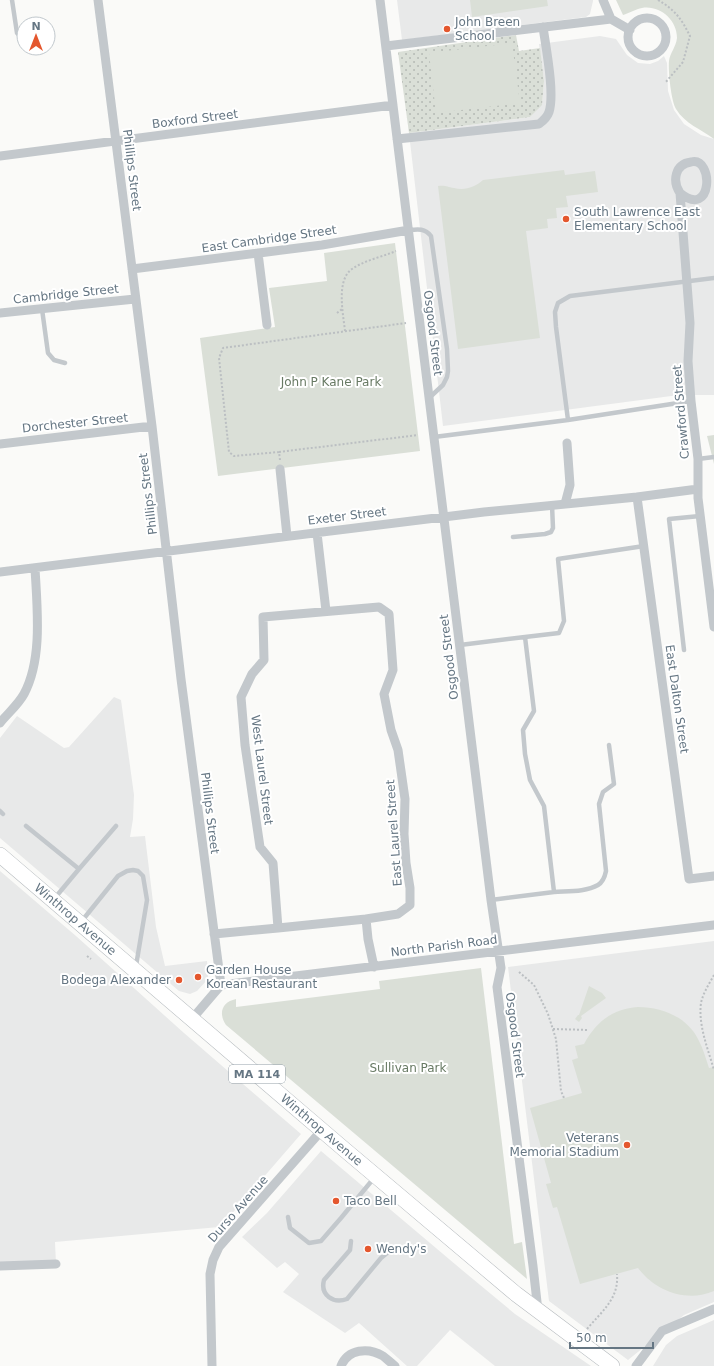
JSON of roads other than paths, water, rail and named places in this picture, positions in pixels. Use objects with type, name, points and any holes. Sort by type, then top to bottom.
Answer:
[{"type":"main road","name":"Winthrop Avenue","points":[[0,855],[376,1176],[538,1311],[612,1366]]},
{"type":"street","name":"Phillips Street","points":[[98,0],[152,426],[181,679],[221,985]]},
{"type":"street","name":"Osgood Street","points":[[380,0],[491,900],[501,968],[497,987],[534,1266],[538,1311]]},
{"type":"street","points":[[603,0],[611,19]]},
{"type":"street","points":[[648,18],[655,20],[664,29],[666,38],[659,51],[655,54],[645,56],[635,51],[629,42],[628,38],[630,30],[635,22],[648,18]]},
{"type":"street","points":[[386,46],[611,19],[630,30]]},
{"type":"street","points":[[397,139],[539,124],[545,119],[549,112],[551,94],[543,27]]},
{"type":"street","name":"Boxford Street","points":[[0,156],[393,106]]},
{"type":"street","name":"Crawford Street","points":[[680,193],[694,199],[707,194],[711,189],[713,182],[708,168],[698,162],[690,162],[682,165],[676,173],[675,183],[680,193],[687,282],[690,322],[688,361],[698,459],[700,516],[714,628]]},
{"type":"street","name":"East Cambridge Street","points":[[132,269],[322,245],[409,230]]},
{"type":"street","points":[[258,253],[267,325]]},
{"type":"street","name":"Cambridge Street","points":[[0,313],[136,299]]},
{"type":"street","name":"Dorchester Street","points":[[0,444],[152,426]]},
{"type":"street","points":[[565,504],[570,485],[567,443]]},
{"type":"street","points":[[280,469],[287,536]]},
{"type":"street","name":"Exeter Street","points":[[0,572],[444,517],[637,497],[698,489]]},
{"type":"street","name":"East Dalton Street","points":[[637,497],[690,879],[714,876]]},
{"type":"street","points":[[317,533],[326,611]]},
{"type":"street","points":[[0,723],[23,695],[34,666],[37,615],[35,568]]},
{"type":"street","name":"East Laurel Street","points":[[326,611],[379,607],[389,614],[393,670],[384,694],[391,730],[398,750],[405,799],[404,834],[406,863],[410,888],[410,905],[398,914],[366,919]]},
{"type":"street","name":"West Laurel Street","points":[[278,928],[272,863],[260,847],[245,745],[241,697],[252,674],[264,660],[263,617],[326,611]]},
{"type":"street","points":[[214,934],[366,919],[368,939],[374,967]]},
{"type":"street","name":"North Parish Road","points":[[221,985],[714,925]]},
{"type":"street","points":[[192,1019],[221,985]]},
{"type":"street","name":"Durso Avenue","points":[[212,1366],[210,1274],[213,1260],[219,1247],[322,1130]]},
{"type":"street","points":[[0,1266],[56,1264]]},
{"type":"street","points":[[636,1366],[662,1331],[714,1309]]},
{"type":"street","points":[[341,1366],[346,1357],[354,1352],[366,1350],[384,1357],[395,1366]]},
{"type":"lane","points":[[12,0],[16,26]]},
{"type":"lane","points":[[409,230],[422,229],[428,231],[431,236],[447,349],[447,377],[443,385],[430,398]]},
{"type":"lane","points":[[568,420],[556,327],[555,312],[558,303],[570,296],[714,278]]},
{"type":"lane","points":[[42,309],[48,353],[54,360],[65,363]]},
{"type":"lane","points":[[434,437],[568,420],[691,401]]},
{"type":"lane","points":[[698,459],[714,457]]},
{"type":"lane","points":[[513,537],[545,534],[551,532],[553,528],[552,505]]},
{"type":"lane","points":[[684,650],[669,519],[700,516]]},
{"type":"lane","points":[[460,645],[559,633],[564,621],[558,559],[644,546]]},
{"type":"lane","points":[[525,637],[534,712],[522,730],[530,780],[544,806],[554,892]]},
{"type":"lane","points":[[491,900],[583,889],[599,884],[604,878],[606,871],[599,804],[603,792],[614,784],[609,745]]},
{"type":"lane","points":[[26,826],[79,869]]},
{"type":"lane","points":[[53,900],[116,826]]},
{"type":"lane","points":[[80,923],[118,876],[127,871],[133,870],[143,876],[147,900],[135,970]]},
{"type":"lane","points":[[288,1216],[290,1228],[298,1235],[309,1243],[321,1241],[376,1176]]},
{"type":"lane","points":[[350,1241],[350,1250],[324,1280],[322,1287],[325,1293],[333,1300],[340,1301],[347,1299],[381,1258],[387,1253],[395,1251]]},
{"type":"place","name":"John Breen School","points":[[447,29]]},
{"type":"place","name":"South Lawrence East Elementary School","points":[[566,219]]},
{"type":"place","name":"Garden House Korean Restaurant","points":[[198,977]]},
{"type":"place","name":"Bodega Alexander","points":[[179,980]]},
{"type":"place","name":"Veterans Memorial Stadium","points":[[627,1145]]},
{"type":"place","name":"Taco Bell","points":[[336,1201]]},
{"type":"place","name":"Wendy's","points":[[368,1249]]},
{"type":"park label","name":"John P Kane Park","points":[[331,382]]},
{"type":"park label","name":"Sullivan Park","points":[[408,1068]]}]
